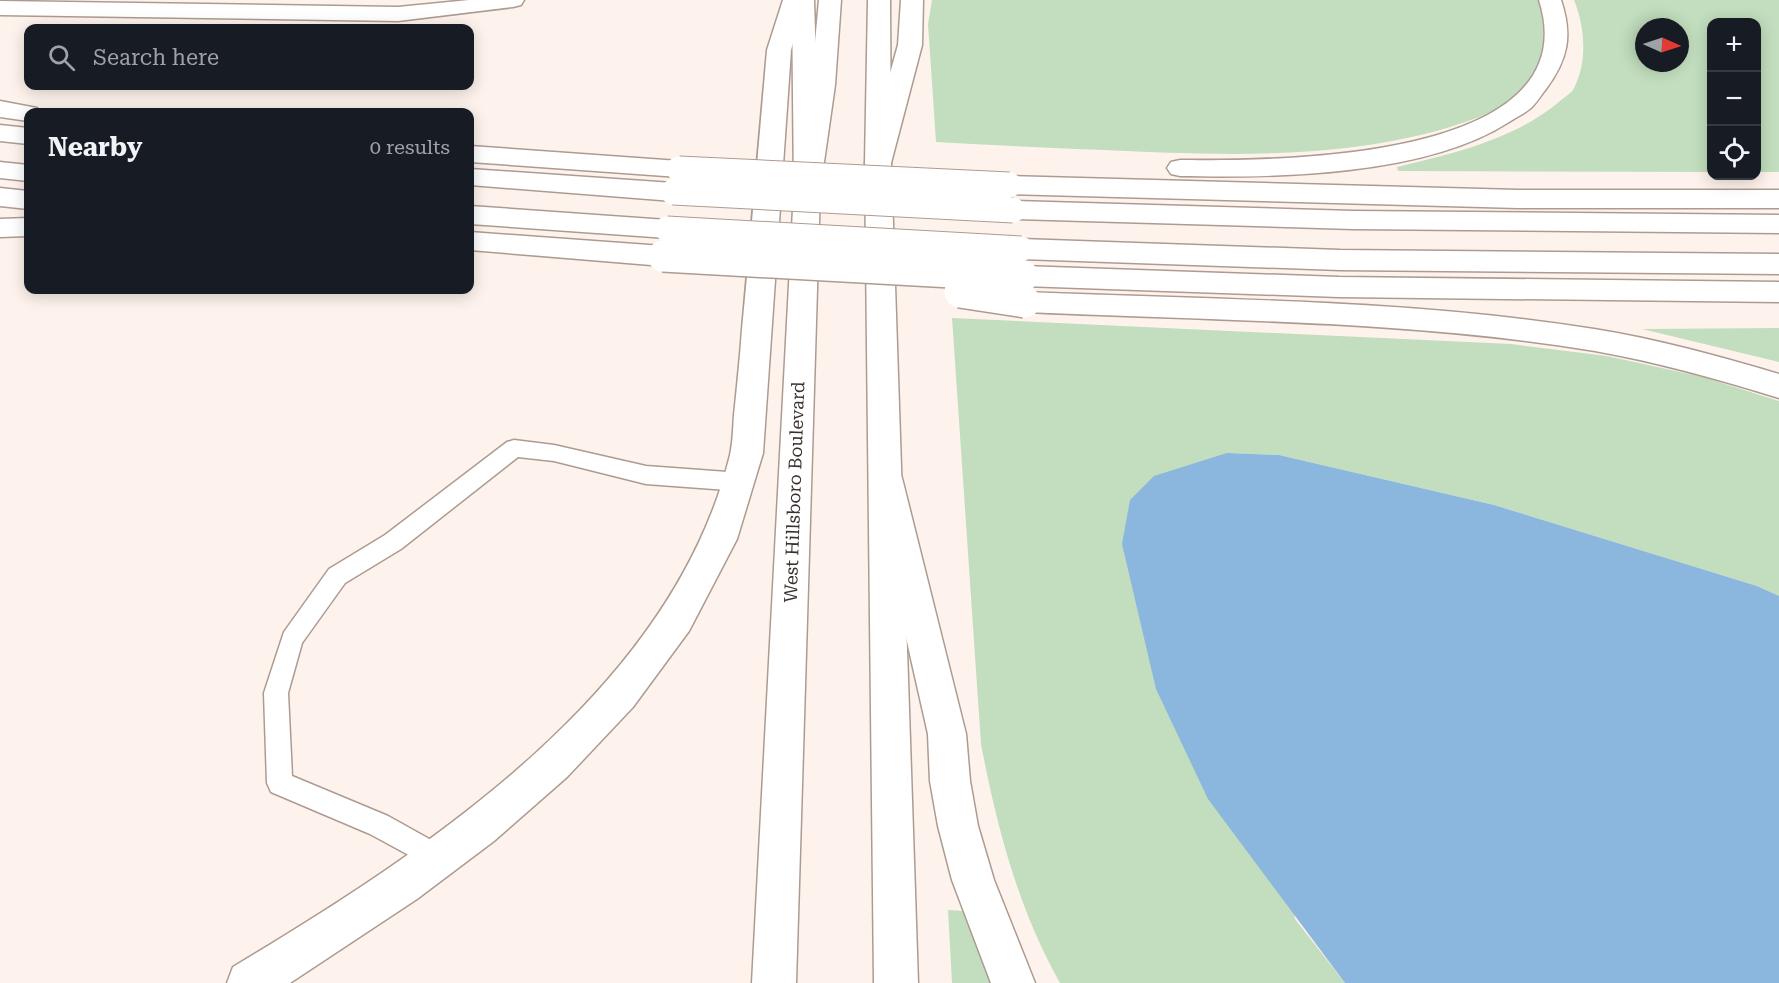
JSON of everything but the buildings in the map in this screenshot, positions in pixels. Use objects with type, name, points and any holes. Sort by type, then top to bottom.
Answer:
[{"type":"main road","points":[[0,8],[398,14],[513,0]]},
{"type":"main road","points":[[249,983],[370,908],[440,859],[497,813],[581,735],[635,677],[680,614],[701,579],[718,547],[741,482],[751,420],[779,50],[794,0]]},
{"type":"main road","name":"West Hillsboro Boulevard","points":[[774,983],[795,182],[802,0]]},
{"type":"main road","points":[[795,182],[823,85],[830,0]]},
{"type":"main road","points":[[879,0],[878,163],[896,983]]},
{"type":"main road","points":[[878,163],[910,45],[912,0]]},
{"type":"main road","points":[[1011,186],[1204,169],[1273,169],[1369,159],[1429,146],[1501,118],[1520,106],[1544,80],[1555,53],[1557,26],[1550,0]]},
{"type":"main road","points":[[0,110],[24,112]]},
{"type":"main road","points":[[0,133],[24,136]]},
{"type":"main road","points":[[474,155],[676,180],[1011,186],[1364,221],[1779,224]]},
{"type":"main road","points":[[0,170],[24,173]]},
{"type":"main road","points":[[474,177],[1011,186],[1518,199],[1779,199]]},
{"type":"main road","points":[[0,197],[24,200]]},
{"type":"main road","points":[[474,216],[665,243],[784,264],[1024,289],[1504,326],[1653,351],[1779,386]]},
{"type":"main road","points":[[0,228],[24,227]]},
{"type":"main road","points":[[474,241],[1021,249],[1351,260],[1779,264]]},
{"type":"main road","points":[[1024,289],[1339,287],[1779,292]]},
{"type":"main road","points":[[885,478],[947,734],[950,781],[958,826],[973,880],[1013,983]]},
{"type":"lane","points":[[440,859],[379,825],[280,783],[276,693],[292,639],[337,576],[393,542],[514,448],[554,453],[645,475],[741,482]]},
{"type":"green space","points":[[932,0],[1539,0],[1543,50],[1532,79],[1523,90],[1500,107],[1460,124],[1392,141],[1311,151],[1228,154],[936,142],[928,24]]},
{"type":"green space","points":[[1574,0],[1779,0],[1779,172],[1761,172],[1761,18],[1707,18],[1707,172],[1398,171],[1397,167],[1503,136],[1541,115],[1570,93],[1578,79],[1583,57],[1581,22]]},
{"type":"green space","points":[[952,318],[1511,344],[1607,356],[1703,377],[1779,401],[1779,596],[1757,586],[1494,505],[1279,455],[1227,453],[1295,919],[1345,983],[1060,983],[1032,926],[1011,867],[994,806],[981,744]]},
{"type":"green space","points":[[1779,328],[1779,362],[1642,329]]},
{"type":"green space","points":[[948,910],[965,911],[994,983],[952,983]]},
{"type":"water","points":[[1227,453],[1279,455],[1494,505],[1757,586],[1779,596],[1779,983],[1345,983],[1208,799],[1156,689],[1122,544],[1130,500],[1154,476]]}]
